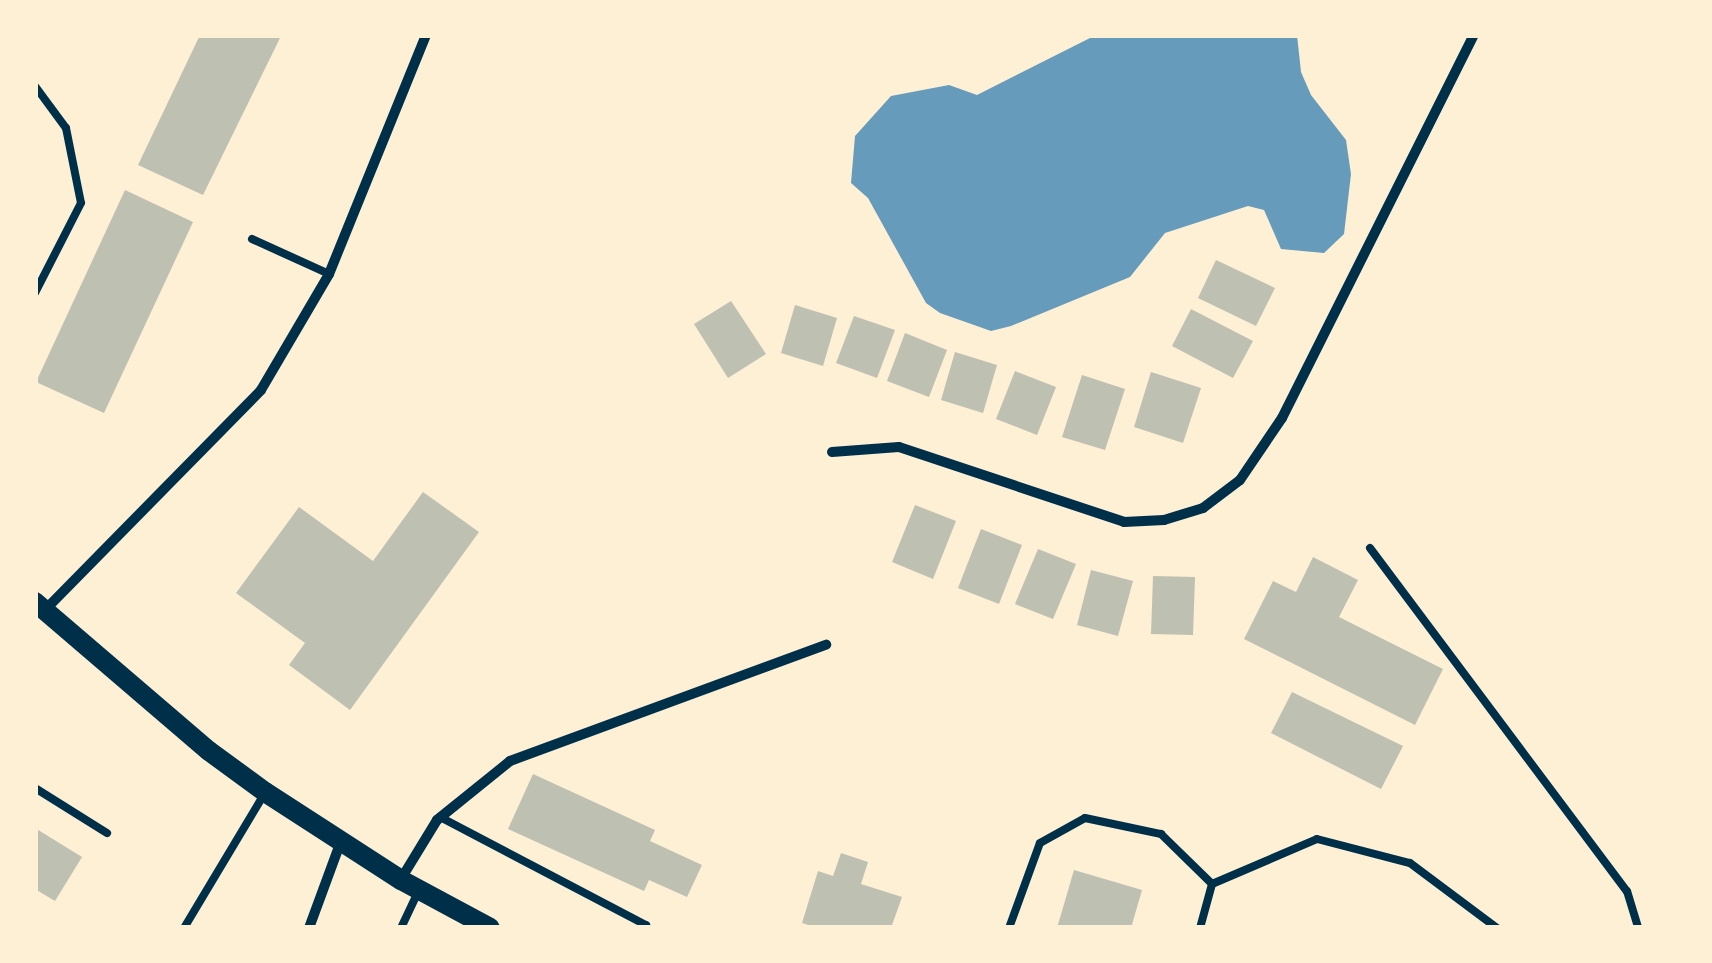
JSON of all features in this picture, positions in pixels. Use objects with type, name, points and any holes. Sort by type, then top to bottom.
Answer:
[{"type":"main road","points":[[40,606],[209,751],[265,792],[410,885],[490,928]]},
{"type":"street","points":[[40,606],[262,390],[329,274],[426,35]]},
{"type":"street","points":[[832,452],[899,447],[1124,522],[1164,520],[1203,508],[1240,480],[1282,418],[1474,35]]},
{"type":"street","points":[[410,885],[440,818],[510,761],[826,646]]},
{"type":"street","points":[[309,928],[341,841]]},
{"type":"lane","points":[[35,86],[66,128],[81,203],[35,293]]},
{"type":"lane","points":[[252,239],[329,274]]},
{"type":"lane","points":[[1370,548],[1627,890],[1638,928]]},
{"type":"lane","points":[[35,788],[107,833]]},
{"type":"lane","points":[[184,928],[265,792]]},
{"type":"lane","points":[[440,818],[646,925],[645,928]]},
{"type":"lane","points":[[1008,928],[1040,843],[1085,818],[1161,834],[1212,884]]},
{"type":"lane","points":[[1212,884],[1317,839],[1410,863],[1497,928]]},
{"type":"lane","points":[[1200,928],[1212,884]]},
{"type":"lane","points":[[401,928],[410,885]]},
{"type":"water","points":[[1096,35],[1297,35],[1301,72],[1311,95],[1346,140],[1351,174],[1344,234],[1324,253],[1281,249],[1264,210],[1248,206],[1165,233],[1130,277],[1011,326],[991,331],[940,313],[926,303],[868,198],[851,183],[855,136],[891,96],[949,85],[977,95]]},
{"type":"building","points":[[200,35],[280,38],[203,195],[138,165]]},
{"type":"building","points":[[125,190],[193,222],[104,413],[36,382]]},
{"type":"building","points":[[1216,260],[1275,288],[1256,326],[1198,298]]},
{"type":"building","points":[[731,301],[766,354],[728,378],[694,324]]},
{"type":"building","points":[[795,305],[837,318],[823,366],[781,353]]},
{"type":"building","points":[[1191,309],[1253,341],[1233,378],[1172,346]]},
{"type":"building","points":[[854,316],[895,330],[877,378],[836,363]]},
{"type":"building","points":[[905,333],[947,350],[929,397],[887,381]]},
{"type":"building","points":[[955,352],[997,365],[983,413],[941,400]]},
{"type":"building","points":[[1015,371],[1056,387],[1037,435],[996,419]]},
{"type":"building","points":[[1151,372],[1201,388],[1183,443],[1134,427]]},
{"type":"building","points":[[1082,375],[1125,389],[1105,450],[1062,437]]},
{"type":"building","points":[[423,492],[479,532],[350,710],[289,665],[305,643],[236,593],[299,507],[373,561]]},
{"type":"building","points":[[915,505],[956,521],[933,579],[892,562]]},
{"type":"building","points":[[981,529],[1022,545],[999,604],[958,588]]},
{"type":"building","points":[[1038,549],[1076,564],[1053,619],[1015,604]]},
{"type":"building","points":[[1313,557],[1358,580],[1339,617],[1443,669],[1415,725],[1244,639],[1273,581],[1296,592]]},
{"type":"building","points":[[1091,570],[1133,581],[1118,636],[1077,625]]},
{"type":"building","points":[[1153,576],[1195,577],[1193,635],[1151,634]]},
{"type":"building","points":[[1292,692],[1403,746],[1381,789],[1271,733]]},
{"type":"building","points":[[533,774],[655,830],[650,841],[702,865],[687,897],[649,880],[644,891],[508,829]]},
{"type":"building","points":[[35,828],[82,857],[55,901],[35,889]]},
{"type":"building","points":[[841,853],[868,862],[861,884],[902,897],[891,928],[818,928],[802,923],[818,871],[833,876]]},
{"type":"building","points":[[1074,870],[1142,890],[1131,928],[1057,928]]}]
